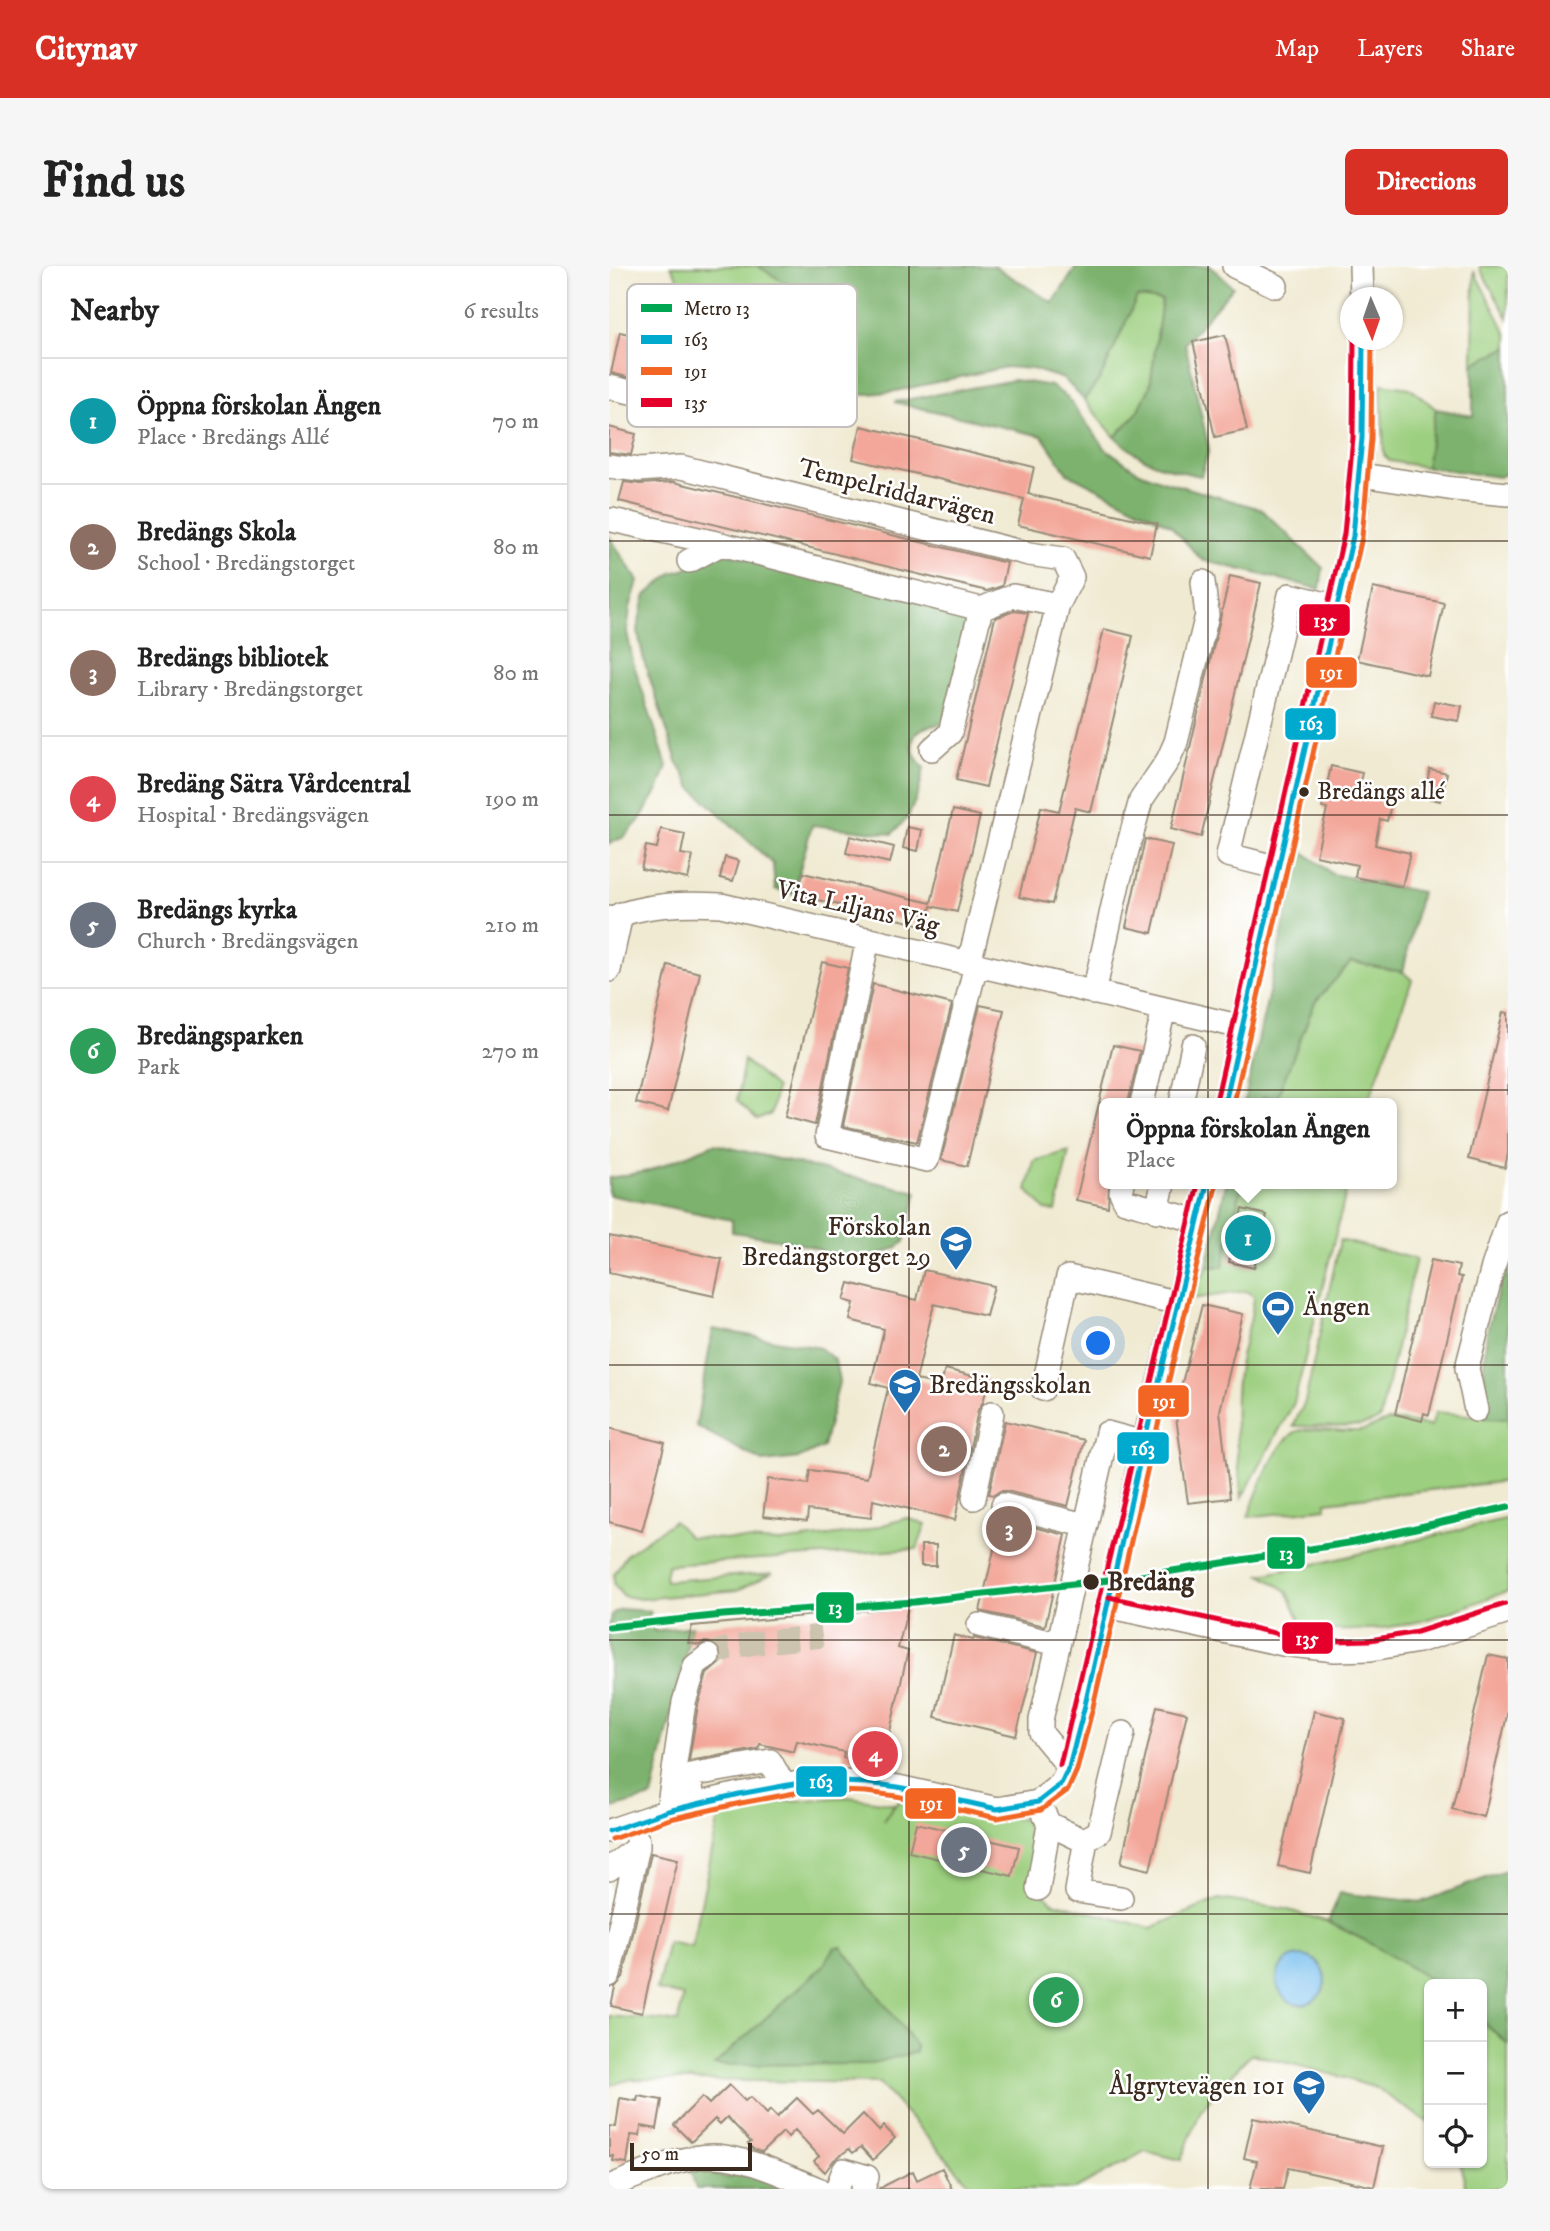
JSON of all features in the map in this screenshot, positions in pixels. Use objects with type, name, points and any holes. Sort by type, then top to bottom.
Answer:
[{"type":"street","points":[[1234,266],[1276,286]]},
{"type":"street","points":[[1361,266],[1362,287]]},
{"type":"street","points":[[1226,1098],[1353,536],[1361,475],[1363,350]]},
{"type":"street","points":[[609,387],[627,391]]},
{"type":"street","name":"Tempelriddarvägen","points":[[609,466],[639,470],[681,467],[1029,554],[1063,559],[1072,577],[1058,605],[927,1160],[827,1136],[868,939]]},
{"type":"street","points":[[1361,475],[1508,494]]},
{"type":"street","points":[[612,520],[721,544],[981,609],[1013,596],[1058,605]]},
{"type":"street","points":[[689,561],[721,544]]},
{"type":"street","points":[[1094,993],[1118,883],[1138,809],[1176,742],[1207,615],[1203,582]]},
{"type":"street","points":[[1279,868],[1228,855],[1290,596],[1338,607]]},
{"type":"street","points":[[932,749],[950,733],[981,609]]},
{"type":"street","name":"Vita Liljans Väg","points":[[615,917],[687,903],[721,905],[1242,1027]]},
{"type":"street","points":[[609,970],[615,917]]},
{"type":"street","points":[[1143,1098],[1164,1009]]},
{"type":"street","points":[[1182,1098],[1193,1046]]},
{"type":"street","points":[[1122,1189],[1125,1201],[1198,1221]]},
{"type":"street","points":[[1157,1211],[1162,1189]]},
{"type":"street","points":[[609,1830],[693,1805],[810,1781],[898,1787],[996,1809],[1038,1802],[1061,1784],[1069,1767],[1206,1189]]},
{"type":"street","points":[[1476,1410],[1467,1367],[1493,1267],[1508,1222]]},
{"type":"street","points":[[1043,1389],[1068,1277],[1179,1303]]},
{"type":"street","points":[[974,1498],[992,1413]]},
{"type":"street","points":[[1069,1767],[1041,1733],[1041,1720],[1085,1525],[1107,1433],[1144,1443]]},
{"type":"street","points":[[1003,1505],[1085,1525]]},
{"type":"street","points":[[1107,1606],[1283,1644],[1335,1650],[1371,1649],[1419,1642],[1508,1612]]},
{"type":"street","points":[[978,1632],[1057,1651]]},
{"type":"street","points":[[669,1811],[684,1702],[695,1666],[708,1656]]},
{"type":"street","points":[[1049,1824],[1078,1838],[1086,1839],[1098,1832],[1122,1732]]},
{"type":"street","points":[[693,1805],[690,1769],[770,1761],[785,1785]]},
{"type":"street","points":[[1038,1802],[1049,1824],[1038,1889]]},
{"type":"street","points":[[609,1975],[638,1847],[639,1821]]},
{"type":"street","points":[[1086,1839],[1077,1891],[1121,1898]]},
{"type":"street","points":[[609,1869],[638,1847]]},
{"type":"street","points":[[609,2187],[690,2159],[722,2157],[750,2163],[818,2189]]},
{"type":"street","points":[[837,2189],[844,2170],[867,2177],[863,2189]]},
{"type":"green space","points":[[671,266],[758,266],[787,284],[681,284]]},
{"type":"green space","points":[[758,266],[994,266],[1053,303],[1077,266],[1210,266],[1233,287],[1185,343],[1209,449],[1201,476],[1155,464],[1115,437],[1138,412],[1150,387],[1162,300],[1137,297],[1101,377],[1084,400],[1064,379],[1032,369],[1006,367],[891,392],[857,395],[857,284],[787,284]]},
{"type":"green space","points":[[1480,266],[1508,266],[1508,318],[1480,269]]},
{"type":"green space","points":[[1474,271],[1508,336],[1508,347],[1473,364]]},
{"type":"green space","points":[[1137,297],[1162,300],[1150,387],[1138,412],[1115,437],[1084,400],[1101,377]]},
{"type":"green space","points":[[1508,347],[1508,473],[1499,477],[1426,467],[1436,409],[1473,416],[1473,364]]},
{"type":"green space","points":[[1014,380],[1051,386],[1067,397],[1105,448],[1137,471],[1162,481],[1261,509],[1323,568],[1320,589],[1202,560],[1170,525],[1067,473],[1042,436],[894,402]]},
{"type":"green space","points":[[1381,384],[1410,388],[1436,409],[1426,467],[1390,461],[1384,455]]},
{"type":"green space","points":[[609,536],[638,581],[630,608],[627,632],[633,662],[667,766],[658,790],[639,821],[624,837],[609,844]]},
{"type":"green space","points":[[717,551],[971,615],[944,723],[922,729],[914,738],[914,754],[924,768],[918,794],[908,817],[892,834],[812,825],[793,894],[775,889],[773,864],[692,788],[677,761],[644,661],[638,632],[646,595],[672,573],[684,570]]},
{"type":"green space","points":[[1301,850],[1332,874],[1421,892],[1403,972],[1351,962],[1315,1002],[1277,1097],[1245,1098]]},
{"type":"green space","points":[[1351,961],[1403,972],[1412,980],[1370,1098],[1262,1098],[1277,1097],[1315,1002]]},
{"type":"green space","points":[[744,1060],[776,1088],[771,1114],[757,1120],[737,1101]]},
{"type":"green space","points":[[714,1144],[917,1192],[904,1242],[870,1258],[833,1256],[813,1247],[732,1232],[732,1220],[609,1195],[609,1178],[648,1171]]},
{"type":"green space","points":[[1069,1151],[1056,1211],[1045,1210],[1027,1190],[1034,1161]]},
{"type":"green space","points":[[1225,1189],[1241,1189],[1223,1266],[1207,1267]]},
{"type":"green space","name":"Ängen","points":[[1241,1189],[1347,1189],[1294,1403],[1242,1498],[1236,1399],[1239,1366],[1254,1296],[1247,1291],[1191,1299],[1207,1267],[1223,1266]]},
{"type":"green space","points":[[1340,1240],[1416,1259],[1380,1418],[1362,1425],[1293,1426],[1305,1402]]},
{"type":"green space","points":[[1508,1256],[1508,1419],[1485,1418],[1478,1405],[1485,1390],[1487,1331]]},
{"type":"green space","points":[[713,1329],[820,1348],[835,1360],[839,1382],[823,1447],[800,1458],[763,1462],[696,1426]]},
{"type":"green space","points":[[1436,1412],[1508,1419],[1508,1481],[1326,1502],[1326,1508],[1248,1517],[1275,1456],[1290,1436],[1298,1431],[1358,1431],[1392,1421],[1431,1426]]},
{"type":"green space","points":[[906,1518],[926,1524],[917,1549],[668,1565],[665,1575],[666,1581],[773,1573],[738,1590],[641,1599],[623,1596],[614,1585],[614,1574],[627,1554],[674,1521],[689,1537],[780,1542],[860,1532]]},
{"type":"green space","points":[[1508,1518],[1508,1591],[1421,1621],[1362,1630],[1303,1627],[1287,1591],[1261,1575],[1329,1561]]},
{"type":"green space","points":[[620,1609],[650,1611],[654,1631],[692,1626],[652,1797],[609,1809],[609,1624],[612,1614]]},
{"type":"green space","points":[[849,1797],[894,1804],[883,1821],[898,1802],[918,1801],[1049,1824],[1038,1889],[1053,1902],[1151,1928],[1219,1899],[1285,1909],[1328,1922],[1430,1979],[1424,1979],[1424,2120],[1376,2088],[1252,2054],[1201,2110],[1181,2160],[1145,2151],[1076,2189],[974,2189],[879,2083],[633,2079],[609,2085],[609,2016],[678,2022],[683,1996],[657,1990],[668,1942],[692,1947],[719,1817],[777,1802]]},
{"type":"green space","points":[[1508,1870],[1508,2044],[1487,2025],[1487,1979],[1430,1979],[1328,1922],[1340,1893],[1421,1902]]},
{"type":"green space","points":[[835,1947],[842,1947],[916,2046],[916,2052],[869,2064],[714,2065],[823,1966]]},
{"type":"green space","points":[[1487,2025],[1508,2044],[1508,2189],[1466,2189],[1461,2168],[1487,2168]]},
{"type":"green space","points":[[715,2162],[713,2175],[730,2178],[733,2165],[782,2182],[779,2189],[696,2189],[689,2164]]},
{"type":"water","points":[[1301,1956],[1318,1963],[1325,1980],[1318,1997],[1301,2004],[1284,1997],[1277,1980],[1284,1963]]},
{"type":"building","points":[[620,332],[627,334],[627,377],[611,373]]},
{"type":"building","points":[[1225,335],[1247,430],[1215,437],[1193,342]]},
{"type":"building","points":[[861,426],[1034,467],[1028,494],[1157,524],[1150,556],[1018,525],[1024,499],[853,459]]},
{"type":"building","points":[[609,427],[636,434],[631,455],[609,452]]},
{"type":"building","points":[[624,482],[674,482],[1007,563],[1002,586],[987,591],[619,501]]},
{"type":"building","points":[[1230,576],[1261,583],[1201,837],[1171,829]]},
{"type":"building","points":[[1373,588],[1444,603],[1428,676],[1357,660]]},
{"type":"building","points":[[1014,611],[1028,613],[986,787],[956,780],[995,618]]},
{"type":"building","points":[[1104,629],[1133,636],[1091,812],[1075,808],[1052,904],[1019,897],[1041,807],[1059,811]]},
{"type":"building","points":[[1434,701],[1462,706],[1459,721],[1431,716]]},
{"type":"building","points":[[1331,766],[1362,773],[1359,786],[1394,793],[1387,821],[1380,819],[1375,845],[1410,853],[1402,887],[1355,877],[1357,865],[1316,856],[1327,809],[1322,808]]},
{"type":"building","points":[[1430,769],[1447,773],[1440,801],[1423,797]]},
{"type":"building","points":[[953,810],[980,816],[957,912],[931,906],[927,926],[797,895],[803,873],[931,903]]},
{"type":"building","points":[[907,827],[922,830],[918,851],[903,848]]},
{"type":"building","points":[[661,829],[685,834],[681,854],[693,856],[688,879],[641,869],[646,846],[657,848]]},
{"type":"building","points":[[850,836],[894,847],[890,863],[846,853]]},
{"type":"building","points":[[1145,839],[1172,845],[1152,933],[1126,927]]},
{"type":"building","points":[[725,857],[739,861],[733,881],[720,878]]},
{"type":"building","points":[[822,962],[848,968],[815,1125],[785,1117]]},
{"type":"building","points":[[668,965],[700,973],[668,1111],[636,1103]]},
{"type":"building","points":[[873,984],[952,1004],[917,1142],[843,1126]]},
{"type":"building","points":[[980,1005],[1004,1010],[967,1166],[941,1160]]},
{"type":"building","points":[[1503,1012],[1508,1013],[1508,1153],[1505,1168],[1469,1159]]},
{"type":"building","points":[[1113,1045],[1140,1051],[1129,1098],[1100,1098]]},
{"type":"building","points":[[1099,1103],[1099,1189],[1109,1189],[1108,1207],[1076,1200]]},
{"type":"building","points":[[1242,1209],[1267,1215],[1254,1268],[1229,1262]]},
{"type":"building","points":[[609,1236],[722,1259],[714,1296],[609,1273]]},
{"type":"building","points":[[1431,1260],[1459,1266],[1457,1276],[1462,1277],[1429,1415],[1424,1413],[1422,1421],[1395,1414]]},
{"type":"building","points":[[924,1270],[994,1286],[986,1316],[934,1304],[916,1380],[941,1385],[945,1369],[989,1380],[978,1410],[955,1520],[873,1500],[871,1518],[808,1510],[807,1521],[763,1516],[768,1479],[808,1484],[810,1470],[867,1478],[888,1388],[871,1383],[884,1329],[850,1320],[854,1303],[844,1300],[849,1283],[917,1300]]},
{"type":"building","points":[[1202,1305],[1243,1314],[1220,1411],[1230,1498],[1188,1503],[1175,1410]]},
{"type":"building","points":[[1005,1421],[1084,1440],[1068,1506],[1006,1491],[989,1494]]},
{"type":"building","points":[[609,1428],[665,1443],[642,1531],[609,1522]]},
{"type":"building","points":[[1001,1519],[1066,1535],[1045,1626],[980,1611]]},
{"type":"building","points":[[921,1545],[936,1545],[936,1566],[921,1566]]},
{"type":"building","points":[[908,1607],[898,1648],[908,1651],[882,1767],[843,1758],[844,1752],[797,1741],[794,1752],[760,1744],[758,1749],[689,1761],[698,1705],[707,1674],[721,1662],[722,1655],[719,1647],[713,1643],[688,1643],[692,1626]]},
{"type":"building","points":[[954,1635],[1037,1653],[1016,1736],[935,1717]]},
{"type":"building","points":[[1488,1655],[1508,1659],[1508,1711],[1484,1817],[1452,1809]]},
{"type":"building","points":[[1157,1706],[1187,1713],[1150,1870],[1121,1863]]},
{"type":"building","points":[[1314,1711],[1345,1718],[1310,1873],[1278,1866]]},
{"type":"building","points":[[916,1823],[1019,1847],[1012,1876],[909,1852]]},
{"type":"building","points":[[651,1853],[678,1859],[642,2013],[611,2006],[615,1987],[623,1978]]},
{"type":"building","points":[[729,2085],[745,2101],[750,2097],[767,2114],[770,2110],[777,2117],[797,2098],[813,2114],[818,2110],[843,2134],[863,2114],[879,2131],[884,2126],[895,2138],[873,2160],[861,2147],[853,2153],[849,2149],[834,2160],[825,2172],[814,2161],[819,2156],[795,2130],[788,2137],[783,2132],[762,2152],[748,2144],[751,2142],[727,2117],[720,2124],[715,2119],[691,2142],[674,2125],[702,2097],[709,2104]]},
{"type":"building","points":[[638,2096],[662,2100],[657,2129],[641,2126],[640,2136],[631,2135],[627,2163],[613,2161],[614,2156],[609,2156],[609,2126],[616,2127],[620,2098],[637,2101]]},
{"type":"building","points":[[1253,2118],[1383,2147],[1374,2187],[1288,2168],[1283,2189],[1250,2189],[1257,2161],[1244,2158]]},
{"type":"building","points":[[942,2168],[952,2189],[878,2189],[913,2171],[917,2180]]},
{"type":"tunnel","points":[[708,1656],[749,1644],[822,1636]]},
{"type":"metro line","name":"13","points":[[609,1627],[723,1615],[914,1602],[1135,1577],[1354,1542],[1508,1507]]},
{"type":"transit line","name":"135","points":[[1217,1098],[1344,534],[1353,438],[1354,350]]},
{"type":"transit line","name":"163","points":[[1226,1098],[1353,536],[1362,438],[1363,350]]},
{"type":"transit line","name":"191","points":[[1235,1098],[1362,537],[1371,439],[1372,350]]},
{"type":"transit line","name":"135","points":[[1060,1765],[1197,1189]]},
{"type":"transit line","name":"163","points":[[609,1831],[668,1811],[810,1781],[898,1787],[997,1809],[1038,1802],[1061,1784],[1069,1767],[1085,1705],[1144,1443],[1206,1189]]},
{"type":"transit line","name":"191","points":[[612,1839],[670,1819],[811,1790],[896,1796],[997,1818],[1041,1810],[1068,1790],[1077,1770],[1093,1707],[1215,1189]]},
{"type":"transit line","name":"135","points":[[1109,1597],[1284,1635],[1335,1641],[1370,1640],[1417,1632],[1505,1604]]},
{"type":"place","name":"Bredängs allé","points":[[1304,792]]},
{"type":"place","name":"Öppna förskolan Ängen","points":[[1248,1238]]},
{"type":"place","name":"Förskolan Bredängstorget 29","points":[[956,1272]]},
{"type":"place","name":"Ängen","points":[[1278,1337]]},
{"type":"place","name":"Bredängsskolan","points":[[905,1415]]},
{"type":"place","name":"Bredängs Skola","points":[[944,1449]]},
{"type":"place","name":"Bredängs bibliotek","points":[[1009,1529]]},
{"type":"place","name":"Bredäng","points":[[1091,1582]]},
{"type":"place","name":"Bredäng Sätra Vårdcentral","points":[[875,1754]]},
{"type":"place","name":"Bredängs kyrka","points":[[964,1850]]},
{"type":"place","name":"Bredängsparken","points":[[1056,2000]]},
{"type":"place","name":"Ålgrytevägen 101","points":[[1309,2116]]}]
